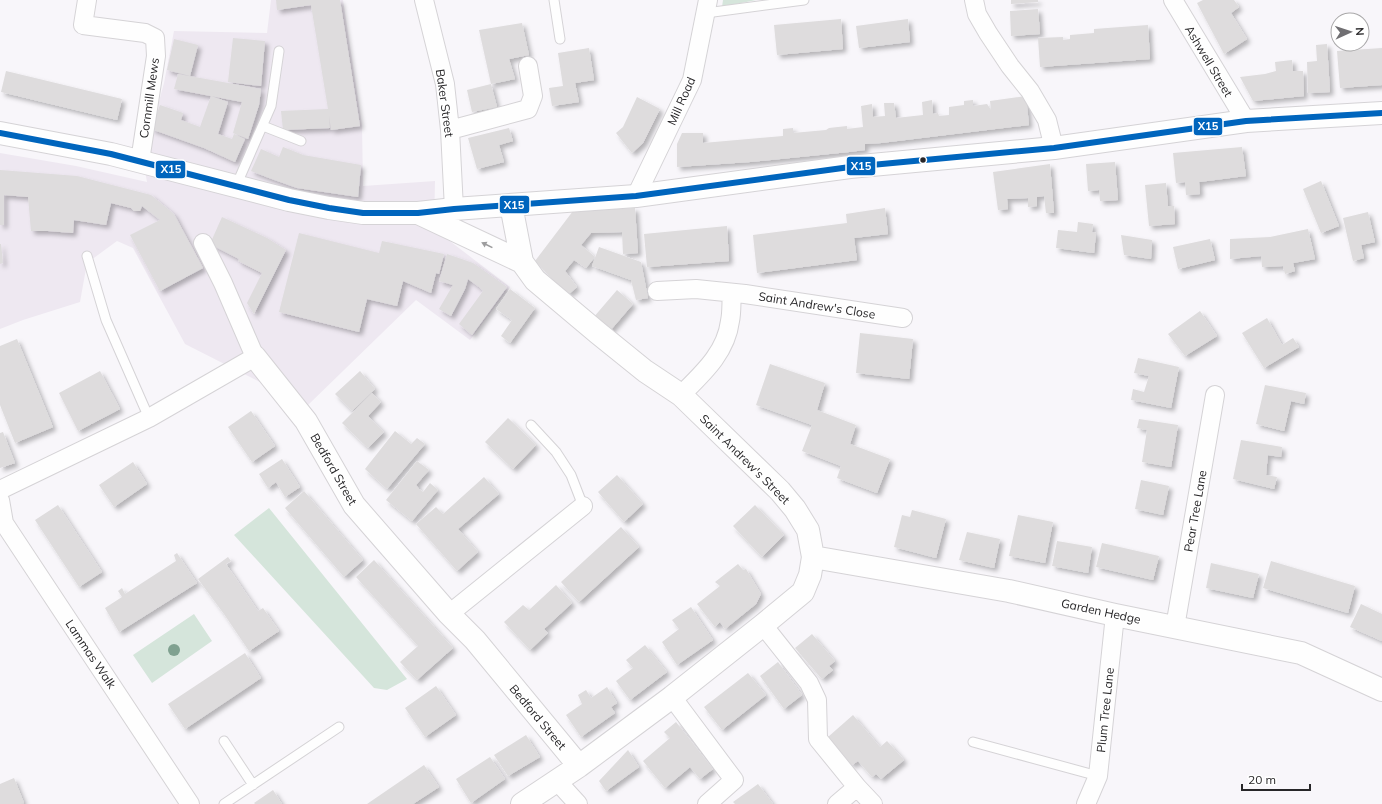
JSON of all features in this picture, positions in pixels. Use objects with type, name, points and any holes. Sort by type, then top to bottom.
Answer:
[{"type":"street","name":"Cornmill Mews","points":[[87,0],[83,25],[145,33],[155,38],[156,56],[140,161]]},
{"type":"street","name":"Baker Street","points":[[424,0],[445,84],[450,130],[454,209]]},
{"type":"street","points":[[974,0],[977,14],[988,33],[1010,66],[1030,91],[1046,120],[1054,148]]},
{"type":"street","name":"Ashwell Street","points":[[1173,0],[1246,121]]},
{"type":"street","name":"Mill Road","points":[[636,196],[692,80],[707,6]]},
{"type":"street","points":[[450,130],[528,109],[533,96],[528,66]]},
{"type":"street","points":[[0,133],[111,154],[140,161],[166,174],[236,186],[329,208],[363,213],[418,213],[636,196],[850,167],[1054,148],[1246,121],[1382,113]]},
{"type":"street","name":"Saint Andrew's Street","points":[[511,205],[522,262]]},
{"type":"street","name":"Saint Andrew's Street","points":[[418,213],[522,262],[536,280],[598,333],[645,370],[681,395],[780,492],[795,509],[808,530],[813,557],[810,575],[803,592],[672,697],[579,766],[522,804]]},
{"type":"street","points":[[0,490],[148,418],[256,357],[223,283],[203,243]]},
{"type":"street","name":"Saint Andrew's Close","points":[[657,292],[696,288],[903,318]]},
{"type":"street","points":[[681,395],[714,361],[723,346],[730,322],[732,293]]},
{"type":"street","name":"Bedford Street","points":[[256,357],[306,421],[354,505],[449,614],[475,640],[579,766]]},
{"type":"street","name":"Pear Tree Lane","points":[[1175,627],[1215,394]]},
{"type":"street","name":"Lammas Walk","points":[[0,500],[4,523],[190,804]]},
{"type":"street","points":[[449,614],[583,506]]},
{"type":"street","name":"Garden Hedge","points":[[813,557],[1008,591],[1115,615],[1301,653],[1382,690]]},
{"type":"street","name":"Plum Tree Lane","points":[[1086,804],[1098,776],[1115,615]]},
{"type":"street","points":[[763,625],[809,683],[817,700],[818,739],[857,787],[873,804]]},
{"type":"street","points":[[672,697],[734,780],[707,804]]},
{"type":"street","points":[[557,781],[578,804]]},
{"type":"street","points":[[837,804],[857,787]]},
{"type":"lane","points":[[554,0],[560,39]]},
{"type":"lane","points":[[707,6],[804,0]]},
{"type":"lane","points":[[236,186],[271,106],[279,51]]},
{"type":"lane","points":[[263,126],[301,141]]},
{"type":"lane","points":[[86,256],[106,320],[148,418]]},
{"type":"lane","points":[[531,424],[556,452],[571,475],[583,506]]},
{"type":"lane","points":[[224,804],[339,727]]},
{"type":"lane","points":[[224,740],[253,784]]},
{"type":"lane","points":[[974,742],[1098,776]]},
{"type":"shaded area","points":[[271,0],[343,0],[362,125],[363,186],[435,181],[434,229],[510,287],[470,340],[416,300],[307,406],[185,344],[133,248],[117,241],[87,263],[80,302],[0,329],[0,153],[76,166],[147,182],[143,160],[164,83],[174,31],[267,33]]},
{"type":"shaded area","points":[[723,0],[756,0],[722,7]]},
{"type":"shaded area","points":[[269,508],[407,679],[387,690],[374,688],[234,535]]},
{"type":"shaded area","points":[[194,614],[212,641],[152,683],[133,655]]},
{"type":"building","points":[[276,0],[340,0],[360,126],[331,130],[329,116],[330,128],[283,130],[281,111],[328,109],[311,5],[277,10]]},
{"type":"building","points":[[1011,0],[1038,0],[1038,2],[1011,4]]},
{"type":"building","points":[[1203,0],[1234,0],[1239,7],[1231,13],[1247,39],[1224,54],[1197,3]]},
{"type":"building","points":[[1038,9],[1040,34],[1011,36],[1010,11]]},
{"type":"building","points":[[841,19],[843,49],[777,55],[774,25]]},
{"type":"building","points":[[908,19],[910,42],[859,48],[856,26]]},
{"type":"building","points":[[522,23],[529,55],[509,59],[515,79],[491,84],[479,30]]},
{"type":"building","points":[[1148,25],[1150,59],[1040,67],[1038,38],[1063,37],[1063,40],[1070,39],[1070,35],[1094,33],[1094,29]]},
{"type":"building","points":[[233,38],[265,41],[261,86],[228,82]]},
{"type":"building","points":[[174,39],[198,45],[190,76],[167,70]]},
{"type":"building","points":[[1327,44],[1330,92],[1308,93],[1307,62],[1317,61],[1316,45]]},
{"type":"building","points":[[589,48],[594,80],[575,83],[579,102],[552,106],[549,88],[563,86],[558,53]]},
{"type":"building","points":[[1382,48],[1382,85],[1340,88],[1337,52],[1370,52],[1370,49]]},
{"type":"building","points":[[1292,60],[1293,71],[1303,71],[1304,96],[1253,101],[1240,77],[1276,71],[1275,62]]},
{"type":"building","points":[[6,71],[122,99],[117,120],[1,92]]},
{"type":"building","points":[[178,74],[261,89],[259,105],[248,139],[233,133],[242,102],[174,89]]},
{"type":"building","points":[[491,84],[497,107],[472,112],[467,90]]},
{"type":"building","points":[[211,96],[228,102],[218,134],[232,139],[234,134],[245,139],[235,162],[204,148],[151,129],[160,105],[183,113],[181,120],[200,127]]},
{"type":"building","points":[[1026,96],[1029,125],[865,144],[865,150],[849,152],[750,162],[677,167],[677,144],[682,133],[703,133],[703,143],[783,136],[783,129],[793,128],[793,133],[826,130],[829,128],[847,126],[847,129],[863,127],[861,106],[872,104],[873,117],[885,116],[884,103],[894,103],[896,118],[923,115],[922,102],[932,100],[933,114],[938,113],[939,116],[949,115],[949,107],[964,105],[964,101],[973,100],[973,106],[987,104],[991,110],[990,101]]},
{"type":"building","points":[[637,97],[660,109],[643,143],[632,153],[616,133],[623,127]]},
{"type":"building","points":[[509,128],[513,141],[499,145],[504,162],[477,169],[468,138]]},
{"type":"building","points":[[283,147],[303,155],[361,165],[358,197],[297,188],[251,171],[261,149],[279,157]]},
{"type":"building","points":[[1242,147],[1246,176],[1199,182],[1200,194],[1186,195],[1185,182],[1176,183],[1173,153]]},
{"type":"building","points":[[1115,162],[1118,200],[1100,201],[1099,190],[1088,191],[1086,164]]},
{"type":"building","points":[[1050,164],[1054,213],[1046,213],[1044,196],[1037,197],[1037,206],[1028,207],[1028,198],[1007,199],[1008,209],[998,210],[993,172]]},
{"type":"building","points":[[0,170],[77,176],[151,195],[174,214],[203,268],[160,291],[130,235],[160,220],[142,206],[140,211],[134,211],[131,208],[111,203],[106,225],[74,220],[73,233],[31,231],[28,197],[4,195],[4,225],[0,225]]},
{"type":"building","points":[[1321,181],[1339,226],[1321,233],[1303,189]]},
{"type":"building","points":[[1166,183],[1168,206],[1174,206],[1175,224],[1149,226],[1145,185]]},
{"type":"building","points":[[635,208],[638,253],[623,254],[622,232],[591,233],[581,245],[595,257],[586,268],[574,260],[565,271],[577,287],[569,294],[535,261],[573,211]]},
{"type":"building","points":[[885,208],[888,234],[854,238],[857,260],[757,273],[753,235],[847,223],[846,214]]},
{"type":"building","points":[[1368,212],[1375,242],[1361,245],[1364,258],[1353,261],[1343,218]]},
{"type":"building","points":[[222,217],[267,238],[286,250],[254,314],[247,303],[262,273],[238,261],[239,259],[210,244]]},
{"type":"building","points":[[1078,222],[1093,224],[1092,232],[1096,233],[1094,253],[1056,248],[1058,230],[1077,232]]},
{"type":"building","points":[[727,226],[729,261],[647,267],[644,234]]},
{"type":"building","points":[[1308,229],[1315,259],[1293,263],[1295,271],[1285,274],[1283,266],[1262,267],[1261,256],[1230,259],[1230,239],[1270,237]]},
{"type":"building","points":[[299,233],[379,253],[382,241],[444,254],[439,274],[436,273],[431,293],[403,281],[397,306],[367,299],[359,332],[279,312]]},
{"type":"building","points":[[1121,235],[1152,240],[1151,259],[1124,255]]},
{"type":"building","points":[[1210,239],[1215,260],[1178,269],[1173,247]]},
{"type":"building","points":[[0,244],[3,263],[0,264]]},
{"type":"building","points":[[599,247],[641,262],[648,298],[636,300],[631,280],[592,266]]},
{"type":"building","points":[[447,254],[473,263],[507,287],[472,335],[459,324],[483,291],[479,287],[468,279],[465,289],[451,316],[439,309],[453,285],[439,281]]},
{"type":"building","points":[[510,289],[535,308],[510,343],[501,336],[512,320],[496,309]]},
{"type":"building","points":[[617,290],[633,304],[609,332],[593,318]]},
{"type":"building","points":[[1200,311],[1217,336],[1185,356],[1168,334]]},
{"type":"building","points":[[1267,318],[1282,345],[1293,338],[1299,347],[1264,368],[1242,333]]},
{"type":"building","points":[[860,333],[913,339],[909,379],[856,373]]},
{"type":"building","points":[[17,339],[53,427],[15,443],[0,405],[0,346]]},
{"type":"building","points":[[1138,358],[1179,367],[1171,408],[1131,400],[1133,389],[1144,392],[1149,376],[1134,373]]},
{"type":"building","points":[[770,364],[825,383],[817,410],[856,425],[850,444],[890,459],[877,493],[837,478],[841,466],[802,451],[812,425],[756,405]]},
{"type":"building","points":[[100,371],[120,409],[78,431],[59,393]]},
{"type":"building","points":[[360,371],[375,389],[352,411],[335,394]]},
{"type":"building","points":[[1265,385],[1306,393],[1304,404],[1291,401],[1284,431],[1256,424]]},
{"type":"building","points":[[372,393],[381,402],[368,416],[384,432],[368,448],[342,423]]},
{"type":"building","points":[[251,411],[275,446],[252,462],[228,427]]},
{"type":"building","points":[[508,418],[536,445],[513,469],[485,442]]},
{"type":"building","points":[[1139,419],[1178,425],[1171,467],[1142,462],[1147,430],[1137,428]]},
{"type":"building","points":[[395,431],[411,444],[417,438],[425,444],[387,489],[365,469]]},
{"type":"building","points":[[3,432],[15,463],[0,468],[0,433]]},
{"type":"building","points":[[1241,440],[1282,447],[1281,457],[1268,455],[1266,475],[1277,477],[1274,489],[1233,479]]},
{"type":"building","points":[[282,459],[300,487],[285,497],[276,482],[268,488],[259,474]]},
{"type":"building","points":[[417,461],[429,470],[416,485],[423,492],[430,483],[438,490],[412,521],[386,500]]},
{"type":"building","points":[[133,462],[147,484],[114,507],[99,485]]},
{"type":"building","points":[[617,475],[643,504],[624,522],[598,492]]},
{"type":"building","points":[[484,477],[499,494],[458,529],[478,552],[457,571],[416,524],[436,507],[443,514]]},
{"type":"building","points":[[1141,480],[1169,486],[1163,515],[1135,509]]},
{"type":"building","points":[[304,491],[363,560],[344,577],[285,508]]},
{"type":"building","points":[[58,505],[102,572],[79,587],[35,520]]},
{"type":"building","points":[[755,505],[784,535],[762,557],[733,526]]},
{"type":"building","points":[[912,510],[946,519],[936,558],[894,547],[902,515],[910,517]]},
{"type":"building","points":[[1018,515],[1053,522],[1045,563],[1009,556]]},
{"type":"building","points":[[621,527],[639,547],[579,602],[561,582]]},
{"type":"building","points":[[967,532],[1000,539],[994,568],[959,560]]},
{"type":"building","points":[[1057,541],[1092,547],[1088,573],[1052,566]]},
{"type":"building","points":[[1102,543],[1159,556],[1153,580],[1096,567]]},
{"type":"building","points":[[177,553],[197,583],[119,632],[105,608],[122,597],[118,591],[122,588],[125,594],[176,561],[174,555]]},
{"type":"building","points":[[228,557],[231,561],[226,564],[258,611],[263,608],[279,631],[249,651],[198,579]]},
{"type":"building","points":[[374,560],[453,648],[417,680],[400,662],[418,646],[356,577]]},
{"type":"building","points":[[1271,561],[1355,586],[1348,613],[1263,588]]},
{"type":"building","points":[[1211,563],[1259,574],[1253,598],[1206,588]]},
{"type":"building","points":[[738,564],[743,570],[746,569],[761,594],[756,604],[725,629],[720,622],[715,627],[697,604],[720,586],[715,582]]},
{"type":"building","points":[[556,585],[572,603],[544,629],[548,633],[530,650],[504,622],[523,605],[529,610]]},
{"type":"building","points":[[1361,604],[1382,614],[1382,641],[1350,627]]},
{"type":"building","points":[[691,607],[713,640],[677,665],[662,642],[679,629],[672,620]]},
{"type":"building","points":[[812,634],[835,661],[829,666],[833,670],[822,679],[795,648]]},
{"type":"building","points":[[645,645],[667,672],[630,700],[616,681],[633,668],[626,660]]},
{"type":"building","points":[[245,653],[261,678],[185,729],[168,704]]},
{"type":"building","points":[[778,662],[802,695],[784,709],[760,676]]},
{"type":"building","points":[[748,673],[766,695],[722,730],[704,707]]},
{"type":"building","points":[[436,686],[456,715],[425,737],[405,708]]},
{"type":"building","points":[[607,687],[617,703],[611,707],[615,713],[581,737],[566,715],[582,704],[578,695],[586,690],[591,698]]},
{"type":"building","points":[[853,715],[880,747],[887,741],[904,760],[881,779],[876,774],[872,777],[858,761],[852,765],[828,737]]},
{"type":"building","points":[[676,722],[713,769],[700,779],[690,767],[665,788],[643,761],[670,738],[664,732]]},
{"type":"building","points":[[526,735],[540,757],[508,776],[494,755]]},
{"type":"building","points":[[628,750],[639,767],[606,791],[599,781]]},
{"type":"building","points":[[490,757],[505,779],[471,803],[456,779]]},
{"type":"building","points":[[424,765],[439,787],[413,804],[367,804]]},
{"type":"building","points":[[14,778],[24,803],[0,804],[0,784]]},
{"type":"building","points":[[758,784],[773,804],[735,804],[733,802]]},
{"type":"building","points":[[273,790],[282,804],[254,803]]},
{"type":"transit line","name":"X15","points":[[0,133],[111,154],[289,200],[329,208],[363,213],[418,213],[636,196],[850,167],[1054,148],[1246,121],[1382,113]]}]
